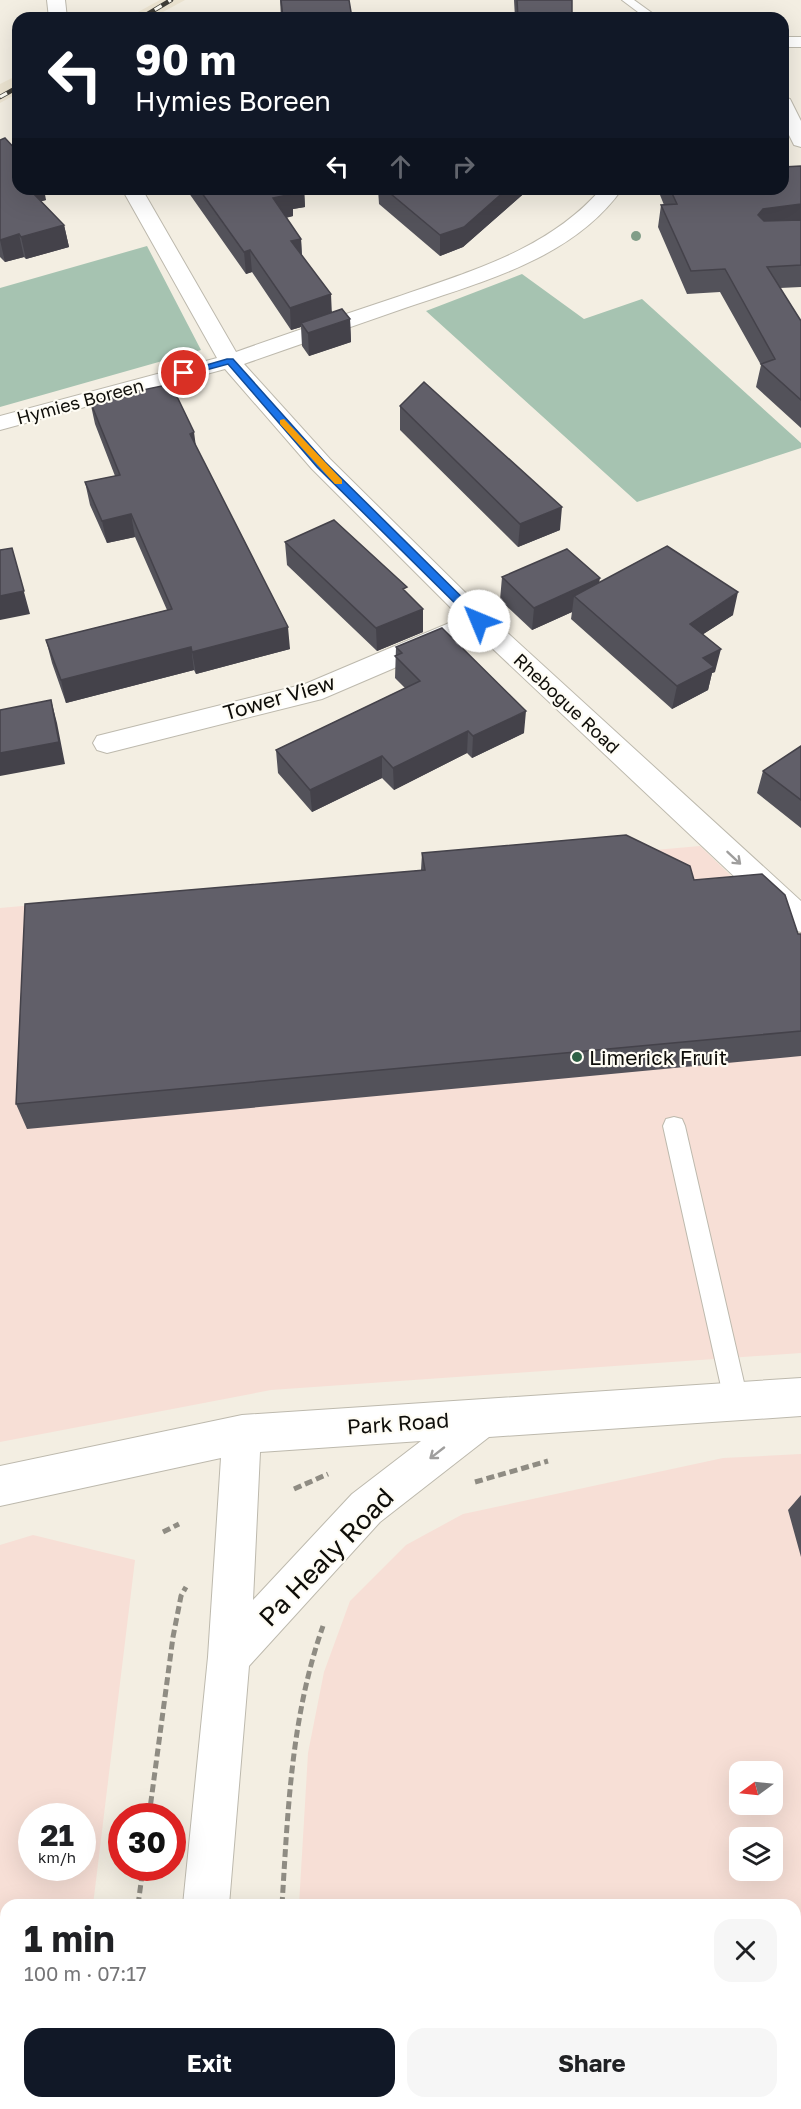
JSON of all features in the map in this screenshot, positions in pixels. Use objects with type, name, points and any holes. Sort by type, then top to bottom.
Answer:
[{"type":"street","points":[[789,116],[801,141]]},
{"type":"street","name":"Rhebogue Road","points":[[135,195],[230,361],[321,464],[479,621],[801,920]]},
{"type":"street","name":"Hymies Boreen","points":[[0,423],[230,361],[504,267],[558,238],[592,212],[607,195]]},
{"type":"street","name":"Tower View","points":[[107,743],[312,692],[479,621]]},
{"type":"street","name":"Park Road","points":[[0,1486],[242,1434],[801,1396]]},
{"type":"street","name":"Pa Healy Road","points":[[229,1657],[366,1508],[483,1417]]},
{"type":"street","name":"Pa Healy Road","points":[[207,1899],[229,1657],[242,1434]]},
{"type":"lane","points":[[627,0],[644,12]]},
{"type":"lane","points":[[674,1126],[735,1400]]},
{"type":"path","points":[[467,1485],[557,1458]]},
{"type":"path","points":[[294,1490],[331,1473]]},
{"type":"path","points":[[163,1532],[179,1524]]},
{"type":"path","points":[[151,1803],[181,1596]]},
{"type":"path","points":[[282,1899],[298,1705],[309,1659],[326,1620]]},
{"type":"path","points":[[139,1899],[141,1881]]},
{"type":"shaded area","points":[[160,0],[185,0],[163,12],[138,12]]},
{"type":"shaded area","points":[[12,78],[12,96],[0,103],[0,84]]},
{"type":"shaded area","points":[[700,846],[801,943],[801,1353],[271,1390],[0,1442],[0,908]]},
{"type":"shaded area","points":[[801,1454],[801,1899],[299,1899],[308,1753],[324,1672],[350,1601],[406,1545],[463,1514],[723,1458]]},
{"type":"shaded area","points":[[33,1535],[135,1560],[96,1880],[96,1803],[18,1803],[18,1881],[96,1881],[94,1899],[0,1899],[0,1545]]},
{"type":"green space","points":[[147,246],[201,350],[0,407],[0,288]]},
{"type":"green space","points":[[522,274],[584,319],[642,299],[801,443],[801,448],[637,502],[426,311]]},
{"type":"building","points":[[281,0],[349,0],[351,12],[282,12]]},
{"type":"building","points":[[517,0],[572,0],[572,12],[518,12]]},
{"type":"building","points":[[5,138],[12,146],[12,195],[35,195],[64,225],[21,237],[19,234],[0,240],[0,140]]},
{"type":"building","points":[[801,166],[801,204],[763,209],[758,215],[764,221],[801,220],[801,265],[767,267],[801,321],[801,400],[761,364],[775,359],[725,269],[691,271],[661,205],[677,204],[673,195],[789,195],[789,167]]},
{"type":"building","points":[[203,195],[287,195],[273,198],[301,239],[291,241],[331,294],[290,308],[250,250],[244,252]]},
{"type":"building","points":[[392,195],[500,195],[464,227],[440,235]]},
{"type":"building","points":[[342,309],[350,319],[308,333],[301,323]]},
{"type":"building","points":[[424,382],[562,507],[520,524],[400,406]]},
{"type":"building","points":[[171,384],[194,432],[190,434],[288,627],[192,652],[191,647],[61,680],[46,640],[172,609],[131,514],[102,521],[85,482],[120,475],[90,401]]},
{"type":"building","points":[[334,520],[407,587],[403,589],[423,609],[376,628],[285,542]]},
{"type":"building","points":[[667,546],[738,592],[690,624],[721,649],[703,658],[714,667],[677,686],[574,596]]},
{"type":"building","points":[[12,548],[24,591],[0,596],[0,550]]},
{"type":"building","points":[[567,549],[600,578],[534,608],[502,577]]},
{"type":"building","points":[[442,628],[526,711],[473,736],[468,731],[393,768],[382,756],[310,790],[276,750],[420,681],[395,656],[402,653],[396,647]]},
{"type":"building","points":[[51,700],[59,742],[0,753],[0,710]]},
{"type":"building","points":[[801,746],[801,800],[763,771]]},
{"type":"building","points":[[626,835],[690,866],[694,880],[762,874],[785,895],[798,934],[801,934],[801,1031],[16,1104],[25,904],[425,870],[422,853]]},
{"type":"railway","points":[[151,12],[171,0]]},
{"type":"railway","points":[[0,97],[12,90]]},
{"type":"slow traffic","points":[[284,422],[339,482]]},
{"type":"place","name":"Limerick Fruit","points":[[577,1057]]},
{"type":"route","points":[[184,373],[230,361],[321,464],[479,621]]}]
